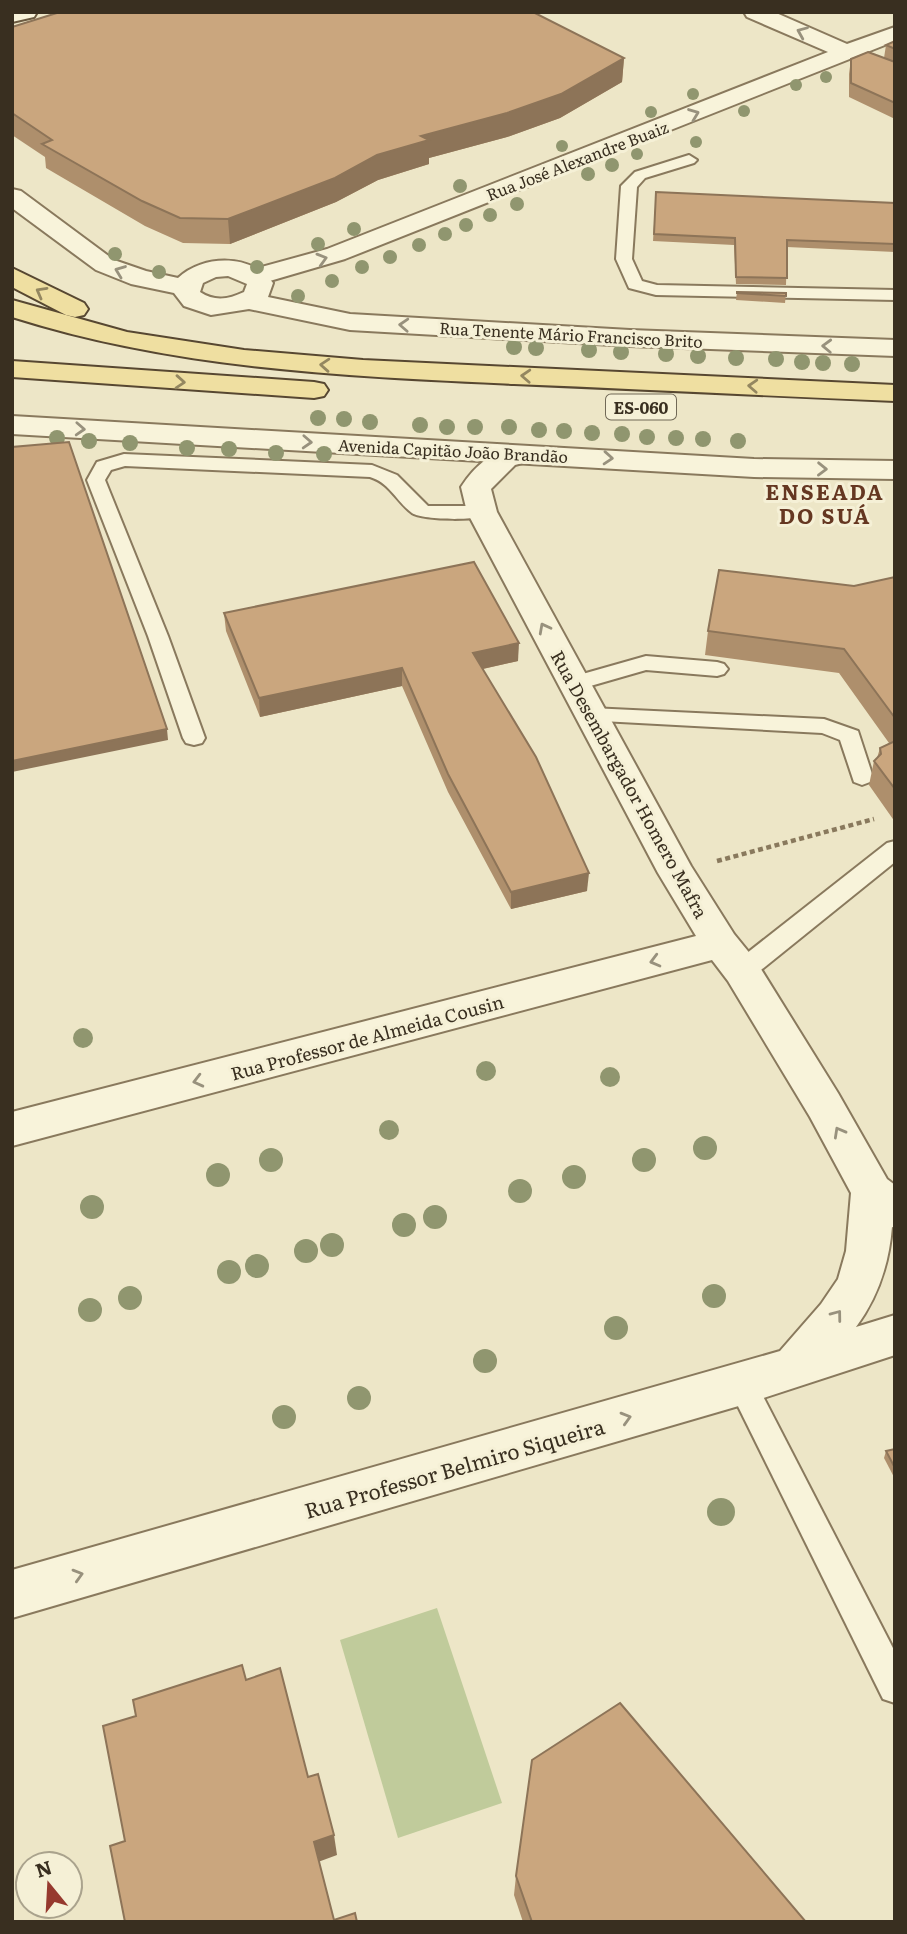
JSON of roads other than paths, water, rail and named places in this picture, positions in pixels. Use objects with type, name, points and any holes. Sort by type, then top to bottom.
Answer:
[{"type":"main road","points":[[12,276],[94,317],[195,352]]},
{"type":"main road","name":"ES-060","points":[[12,308],[79,329],[195,352],[280,362],[390,382],[895,419]]},
{"type":"main road","name":"ES-060","points":[[12,369],[112,377],[895,393]]},
{"type":"main road","points":[[12,377],[112,377]]},
{"type":"street","points":[[12,16],[26,12]]},
{"type":"street","points":[[755,12],[860,57]]},
{"type":"street","name":"Rua José Alexandre Buaiz","points":[[186,287],[191,300],[212,307],[238,305],[252,289],[336,254],[860,57],[895,33]]},
{"type":"street","points":[[12,196],[105,265],[140,278],[186,287]]},
{"type":"street","name":"Rua Tenente Mário Francisco Brito","points":[[186,287],[195,276],[216,269],[240,270],[252,289],[350,322],[630,338],[895,348]]},
{"type":"street","name":"Avenida Capitão João Brandão","points":[[12,425],[754,468],[895,470]]},
{"type":"street","name":"Rua Desembargador Homero Mafra","points":[[520,455],[505,458],[476,487],[482,512],[676,873],[883,1201],[858,1285],[840,1313],[794,1368]]},
{"type":"street","name":"Rua Professor de Almeida Cousin","points":[[12,1129],[732,958]]},
{"type":"street","name":"Rua Professor Belmiro Siqueira","points":[[12,1594],[741,1384],[895,1335]]},
{"type":"lane","points":[[689,160],[640,175],[629,186],[624,260],[635,284],[656,290],[895,295]]},
{"type":"lane","points":[[194,738],[158,636],[96,480],[104,466],[124,460],[372,471],[393,479],[418,509],[424,512],[482,512]]},
{"type":"lane","points":[[573,684],[646,663],[717,669]]},
{"type":"lane","points":[[591,715],[824,726],[850,736],[862,777]]},
{"type":"lane","points":[[732,958],[895,849]]},
{"type":"lane","points":[[741,1384],[895,1687]]},
{"type":"district","name":"ENSEADA DO SUÁ","points":[[825,502]]}]
